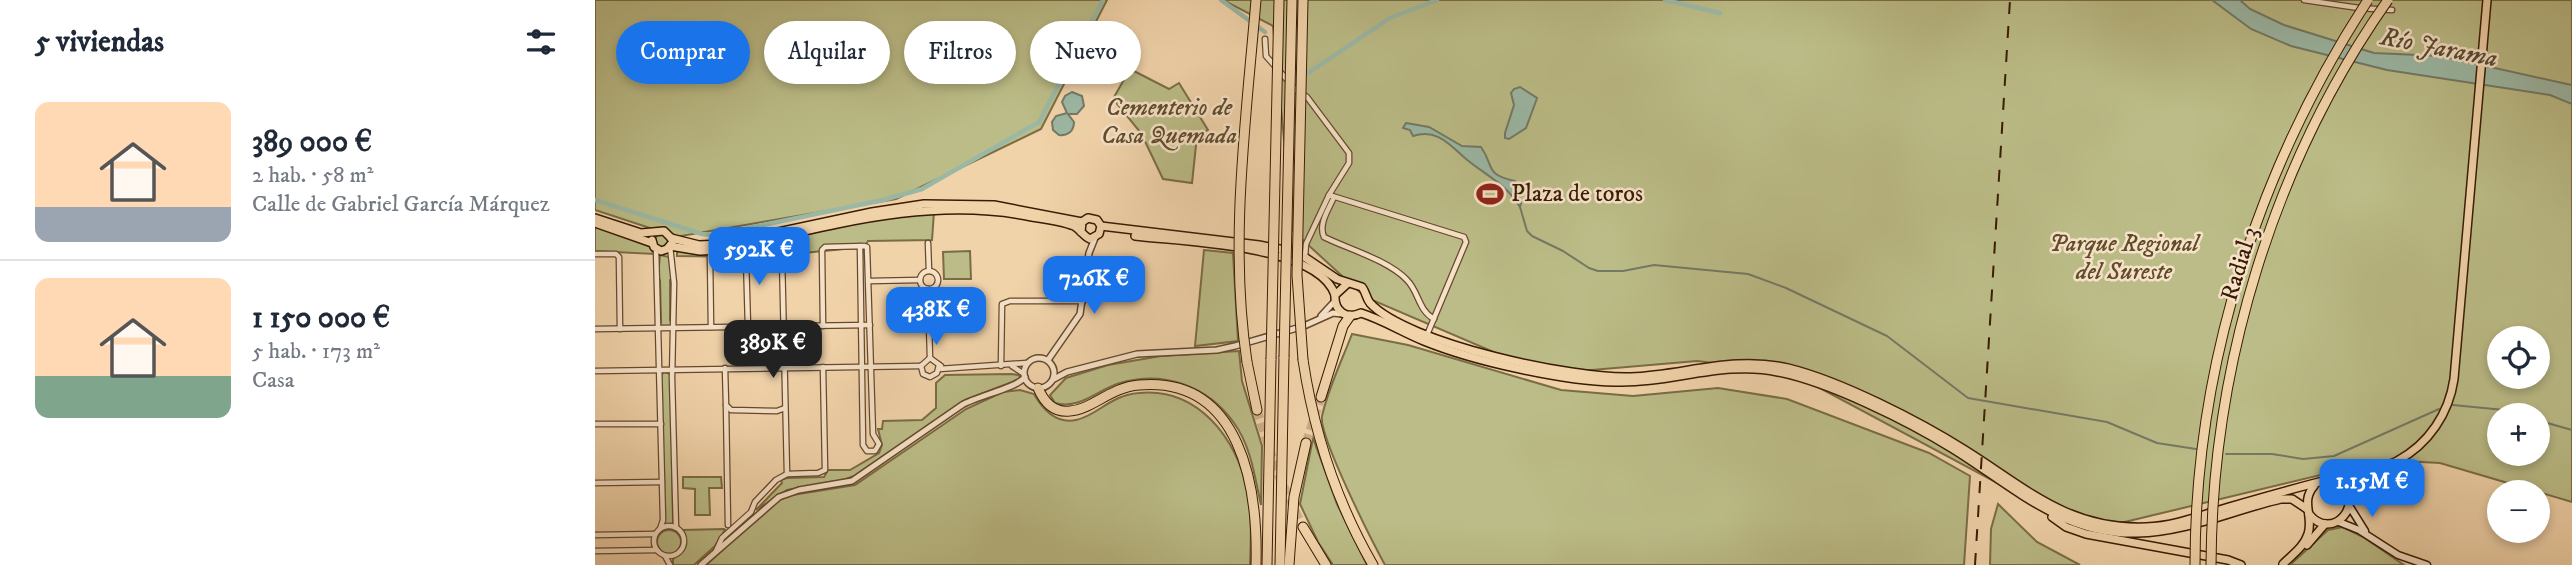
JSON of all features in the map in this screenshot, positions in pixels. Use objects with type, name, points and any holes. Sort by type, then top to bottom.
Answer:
[{"type":"highway","points":[[1256,0],[1240,226],[1239,287],[1247,362],[1257,410]]},
{"type":"highway","points":[[1267,565],[1279,0]]},
{"type":"highway","points":[[1279,565],[1292,0]]},
{"type":"highway","points":[[1303,0],[1297,275],[1303,359],[1309,401],[1325,459],[1347,515],[1373,565]]},
{"type":"highway","name":"Radial 3","points":[[2195,565],[2199,484],[2207,414],[2221,344],[2239,276],[2261,209],[2289,143],[2320,80],[2368,0]]},
{"type":"highway","name":"Radial 3","points":[[2211,565],[2213,505],[2222,424],[2237,343],[2259,263],[2287,186],[2322,111],[2388,0]]},
{"type":"highway","points":[[1321,397],[1346,315]]},
{"type":"highway","points":[[1034,387],[1047,404],[1062,411],[1078,410],[1109,393],[1142,385],[1181,390],[1210,406],[1240,444],[1248,468],[1255,510],[1256,565]]},
{"type":"highway","points":[[1289,565],[1294,497],[1307,443]]},
{"type":"highway","points":[[1303,527],[1326,565]]},
{"type":"main road","points":[[2348,494],[2361,478],[2407,454],[2444,417],[2451,400],[2487,0]]},
{"type":"main road","points":[[595,220],[663,251],[671,243],[722,244],[884,209],[949,203],[1020,209],[1082,222],[1093,218],[1098,233]]},
{"type":"main road","points":[[595,220],[635,232],[666,232],[671,243],[700,251],[721,250],[873,217],[949,208],[1019,214],[1070,225],[1083,235],[1111,233],[1279,255],[1314,270],[1330,283],[1335,299],[1346,315],[1361,313],[1425,342],[1528,370],[1599,381],[1642,382],[1730,369],[1761,369],[1796,376],[1824,386],[1937,440],[2076,532],[2228,560],[2241,565]]},
{"type":"main road","points":[[1082,222],[1083,235]]},
{"type":"main road","points":[[654,246],[655,233]]},
{"type":"main road","points":[[1098,233],[1259,245],[1290,251],[1347,284],[1362,287],[1367,300],[1402,324],[1493,356],[1599,376],[1633,377],[1735,362],[1768,364],[1791,369],[1838,386],[1941,435],[2057,510],[2108,525],[2165,525],[2282,491],[2314,486],[2325,481],[2337,482],[2380,467]]},
{"type":"main road","points":[[1335,299],[1340,287],[1347,284]]},
{"type":"main road","points":[[1361,313],[1367,300]]},
{"type":"main road","points":[[2337,482],[2348,494],[2350,507],[2361,527],[2376,542]]},
{"type":"main road","points":[[2283,565],[2305,542],[2309,529],[2307,496],[2314,486]]},
{"type":"main road","points":[[2035,504],[2083,526],[2114,533],[2135,533],[2176,528],[2281,499],[2297,501],[2315,520],[2325,524],[2339,522],[2359,530],[2398,555],[2427,565]]},
{"type":"main road","points":[[2339,522],[2350,507]]},
{"type":"main road","points":[[2283,565],[2302,550],[2325,524]]},
{"type":"street","points":[[2304,0],[2392,10]]},
{"type":"street","points":[[1265,38],[1266,56],[1297,91],[1307,97],[1349,153],[1349,163],[1306,244],[1298,250],[1290,251]]},
{"type":"street","points":[[1332,196],[1464,237],[1466,242],[1427,335]]},
{"type":"street","points":[[1332,196],[1323,223],[1324,237],[1360,251],[1400,274],[1409,281],[1425,314],[1434,319]]},
{"type":"street","points":[[1048,360],[1080,314],[1089,253],[1098,233]]},
{"type":"street","points":[[1083,235],[1089,253]]},
{"type":"street","points":[[671,243],[676,528]]},
{"type":"street","points":[[928,243],[929,271]]},
{"type":"street","points":[[1306,244],[1306,258]]},
{"type":"street","points":[[654,246],[663,520],[654,542],[657,550],[671,565]]},
{"type":"street","points":[[823,326],[822,250],[825,247],[860,246],[869,250],[873,434],[879,444],[877,449],[871,452],[863,444],[860,246]]},
{"type":"street","points":[[672,257],[681,247]]},
{"type":"street","points":[[748,327],[746,258],[753,254],[778,253],[782,257],[787,474]]},
{"type":"street","points":[[595,254],[617,254],[620,329]]},
{"type":"street","points":[[710,256],[711,327]]},
{"type":"street","points":[[929,271],[935,273],[938,281],[928,289],[922,286],[919,280],[923,273],[929,271]]},
{"type":"street","points":[[870,281],[919,280]]},
{"type":"street","points":[[928,289],[930,358],[939,367],[1011,366],[1037,358],[1048,360],[1055,371],[1054,379]]},
{"type":"street","points":[[1319,318],[1335,299]]},
{"type":"street","points":[[1001,366],[1002,304],[1010,301],[1084,301]]},
{"type":"street","points":[[1004,388],[1047,386],[1067,372],[1150,352],[1217,350],[1304,326],[1333,313],[1346,315]]},
{"type":"street","points":[[595,329],[870,325]]},
{"type":"street","points":[[595,370],[921,366],[930,358]]},
{"type":"street","points":[[701,565],[779,497],[799,489],[852,481],[963,405],[1020,383],[1027,363]]},
{"type":"street","points":[[921,366],[921,372],[928,376],[935,375],[939,367]]},
{"type":"street","points":[[1011,366],[1034,387]]},
{"type":"street","points":[[713,555],[722,538],[751,512],[755,502],[776,480],[787,474],[818,473],[825,470],[823,367]]},
{"type":"street","points":[[725,368],[728,525]]},
{"type":"street","points":[[1055,371],[1067,372]]},
{"type":"street","points":[[726,405],[734,411],[777,411],[785,407]]},
{"type":"street","points":[[595,424],[661,424]]},
{"type":"street","points":[[595,483],[662,482]]},
{"type":"street","points":[[595,535],[658,531],[667,526],[676,528],[682,534],[684,544],[680,552],[671,556],[664,555]]},
{"type":"street","points":[[595,551],[657,550]]},
{"type":"street","points":[[671,556],[671,565]]},
{"type":"green space","points":[[595,0],[1107,0],[1096,21],[1030,21],[1030,84],[1064,84],[1041,129],[896,199],[669,238],[663,248],[657,246],[655,239],[658,234],[665,233],[595,210]]},
{"type":"green space","name":"Parque Regional del Sureste","points":[[1223,0],[2572,0],[2572,502],[2550,496],[2550,480],[2498,480],[2440,463],[2383,460],[2108,526],[2070,522],[1790,372],[1697,361],[1545,374],[1365,297],[1293,231],[1273,26]]},
{"type":"green space","name":"Cementerio de Casa Quemada","points":[[1141,75],[1169,89],[1179,83],[1208,130],[1197,136],[1192,183],[1163,179],[1141,133],[1113,99],[1122,84],[1141,84]]},
{"type":"green space","points":[[934,212],[932,240],[868,241],[864,248],[752,257],[750,252],[743,257],[677,256],[677,252],[682,250],[723,252],[878,219]]},
{"type":"green space","points":[[595,226],[649,246],[654,254],[595,251]]},
{"type":"green space","points":[[1204,250],[1233,253],[1238,341],[1195,346]]},
{"type":"green space","points":[[970,251],[971,279],[944,279],[943,252]]},
{"type":"green space","points":[[660,255],[669,257],[672,280],[671,326],[660,326],[658,320],[661,322],[658,277]]},
{"type":"green space","points":[[1352,334],[1408,345],[1561,390],[1633,396],[1718,388],[1787,399],[1929,453],[1970,476],[1964,565],[1385,565],[1348,489],[1323,427],[1322,416],[1328,395]]},
{"type":"green space","points":[[1239,351],[1242,381],[1262,446],[1261,505],[1252,462],[1240,432],[1223,410],[1198,391],[1168,380],[1136,379],[1112,386],[1072,404],[1055,403],[1050,395],[1066,378],[1108,365],[1161,356]]},
{"type":"green space","points":[[664,372],[671,374],[673,525],[664,524],[661,375]]},
{"type":"green space","points":[[945,375],[1019,375],[1020,379],[965,400],[854,476],[787,490],[756,510],[782,483],[781,480],[824,477],[828,470],[850,470],[879,453],[882,445],[878,429],[882,429],[883,421],[922,420],[936,408],[936,383]]},
{"type":"green space","points":[[1020,390],[1034,394],[1056,418],[1069,421],[1084,418],[1112,401],[1139,393],[1160,393],[1179,398],[1196,407],[1224,435],[1242,471],[1250,509],[1250,565],[706,565],[769,507],[786,496],[855,485],[966,409],[1003,392]]},
{"type":"green space","points":[[1313,438],[1337,504],[1367,565],[1333,565],[1318,542],[1300,504]]},
{"type":"green space","points":[[683,477],[721,477],[722,488],[709,488],[710,515],[695,515],[695,489],[683,488]]},
{"type":"green space","points":[[1998,504],[2037,542],[2080,565],[1990,565],[1991,529]]},
{"type":"green space","points":[[2343,527],[2404,565],[2290,565],[2328,530]]},
{"type":"green space","points":[[669,530],[678,533],[681,542],[678,551],[669,554],[660,551],[657,542],[660,533]]},
{"type":"green space","points":[[681,530],[725,530],[715,546],[694,565],[673,565],[673,559],[685,545]]},
{"type":"shaded area","points":[[2212,0],[2240,0],[2250,9],[2284,25],[2374,53],[2441,56],[2572,85],[2572,104],[2550,95],[2387,70],[2291,46],[2251,29]]},
{"type":"shaded area","points":[[1520,87],[1537,98],[1526,128],[1509,139],[1505,138],[1514,105],[1511,93]]},
{"type":"shaded area","points":[[1072,92],[1082,96],[1084,106],[1077,114],[1068,114],[1074,122],[1073,128],[1068,134],[1059,135],[1053,130],[1052,122],[1056,116],[1067,113],[1062,102],[1065,96]]},
{"type":"shaded area","points":[[1406,123],[1429,127],[1462,146],[1481,147],[1494,172],[1515,181],[1520,207],[1502,186],[1449,143],[1429,134],[1413,136],[1410,130],[1403,128]]},
{"type":"waterway","points":[[595,200],[702,234],[715,235],[883,200],[922,189],[1039,122],[1103,0]]},
{"type":"waterway","points":[[1221,0],[1265,32]]},
{"type":"waterway","points":[[1305,72],[1308,73],[1390,18],[1437,0]]},
{"type":"waterway","points":[[1665,0],[1720,13]]},
{"type":"waterway","points":[[1520,207],[1527,231],[1532,236],[1589,268],[1598,271],[1623,271],[1654,265],[1748,274],[1786,288],[1887,336],[1968,398],[2107,422],[2157,443],[2196,449]]},
{"type":"waterway","points":[[2453,405],[2487,408]]},
{"type":"waterway","points":[[2226,454],[2272,454],[2303,459],[2334,456],[2439,409]]},
{"type":"waterway","points":[[2550,424],[2572,430]]},
{"type":"tunnel","points":[[1306,443],[1321,397]]},
{"type":"tunnel","points":[[1257,410],[1276,470],[1303,527]]},
{"type":"railway","points":[[1975,565],[2010,0]]},
{"type":"place","name":"Plaza de toros","points":[[1490,194]]},
{"type":"water label","name":"Río Jarama","points":[[2439,48]]}]
